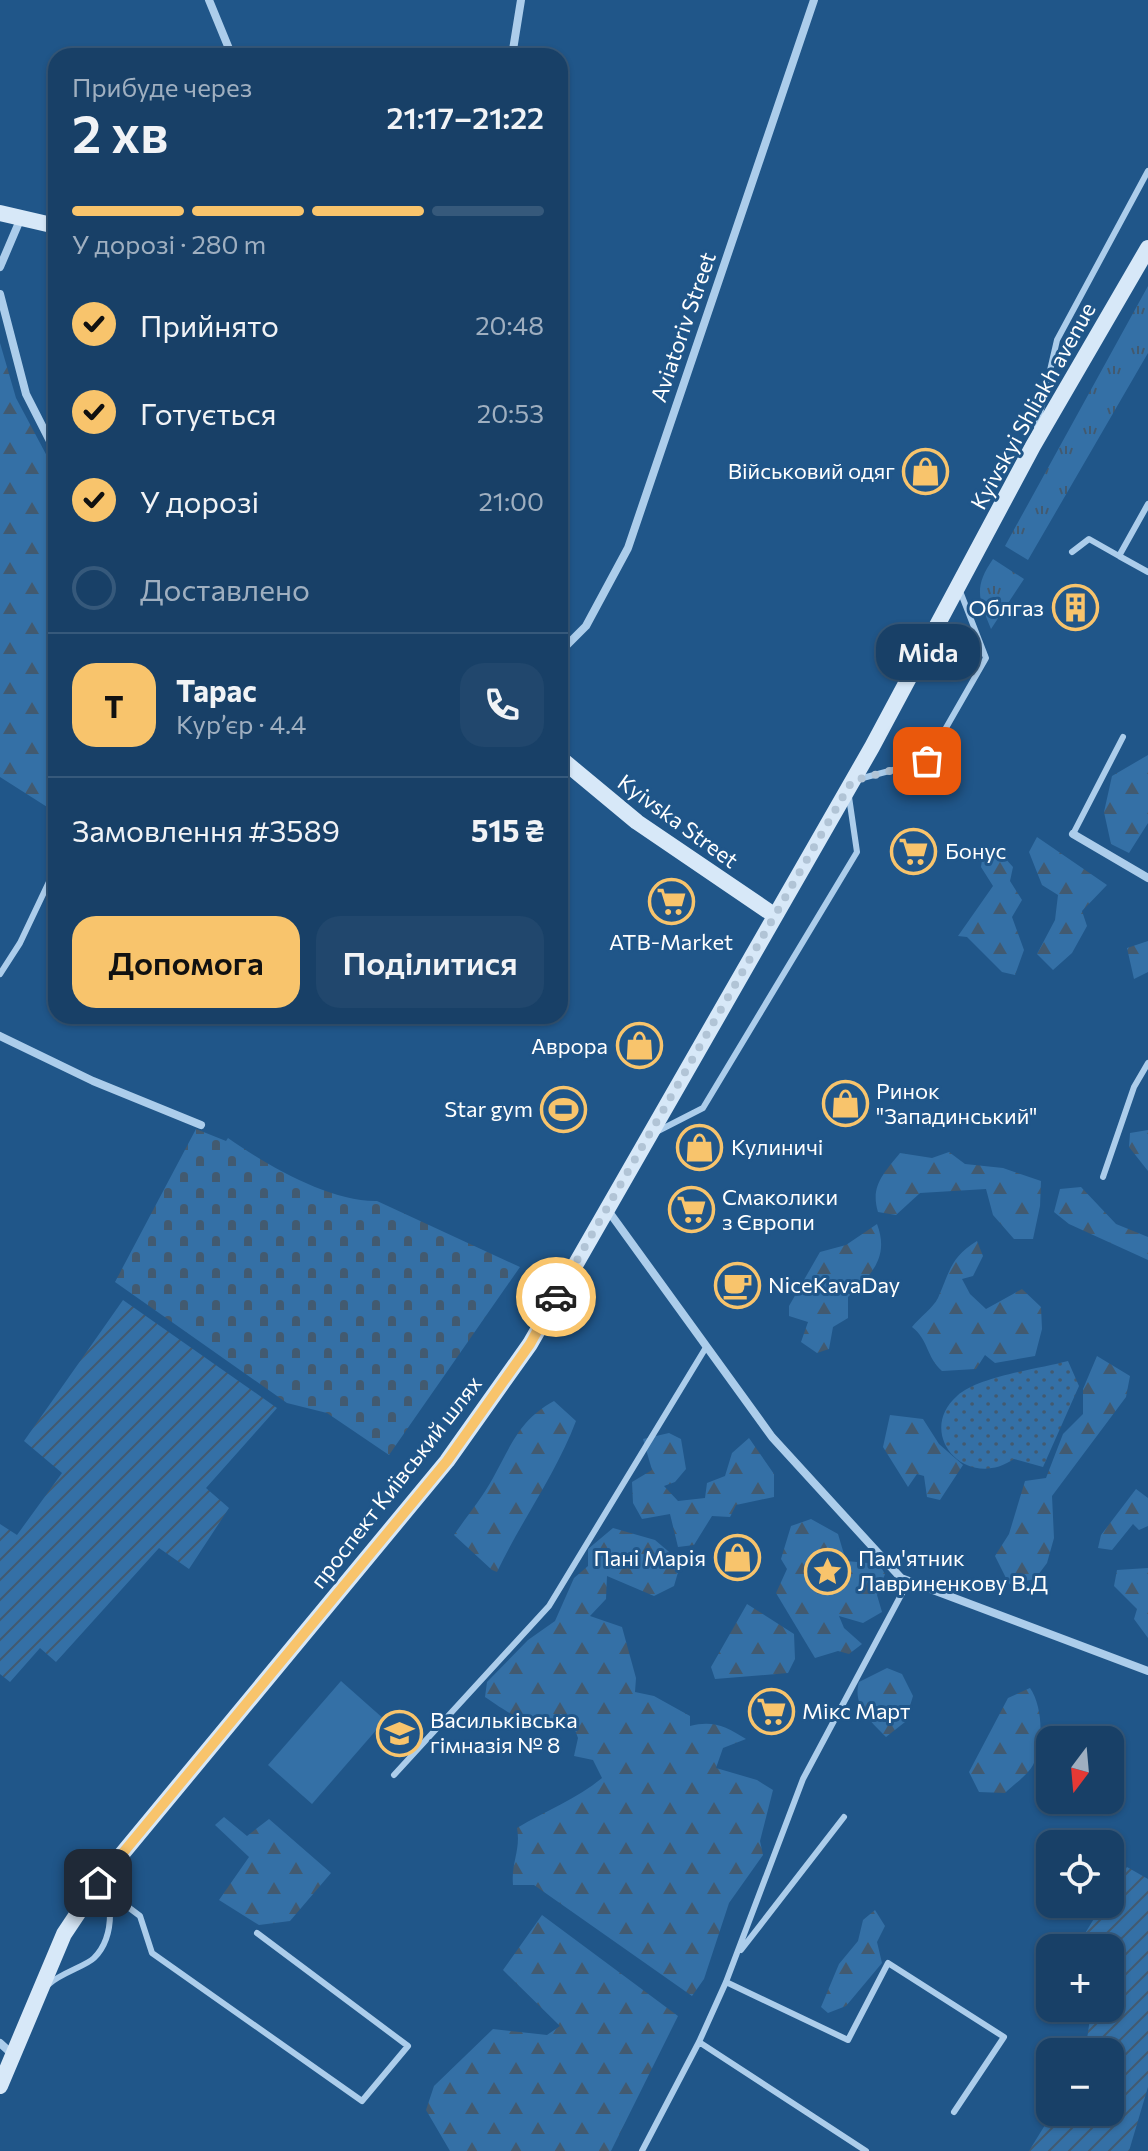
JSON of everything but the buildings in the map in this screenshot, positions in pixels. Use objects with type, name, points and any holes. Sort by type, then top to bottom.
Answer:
[{"type":"main road","points":[[0,213],[48,225]]},
{"type":"main road","name":"Kyivskyi Shliakh avenue","points":[[958,587],[1033,446],[1148,248]]},
{"type":"main road","name":"проспект Київський шлях","points":[[0,2086],[6,2048],[34,2000],[64,1934],[447,1461],[530,1344],[850,785],[958,587]]},
{"type":"main road","name":"Kyivska Street","points":[[568,765],[637,822],[774,915]]},
{"type":"street","points":[[209,0],[229,48]]},
{"type":"street","points":[[513,48],[521,0]]},
{"type":"street","name":"Aviatoriv Street","points":[[568,644],[586,626],[628,548],[814,0]]},
{"type":"street","points":[[0,267],[20,220]]},
{"type":"street","points":[[0,294],[26,394],[48,437]]},
{"type":"street","points":[[1073,834],[1148,878]]},
{"type":"street","points":[[0,1036],[93,1081],[201,1125]]},
{"type":"street","points":[[606,1208],[705,1349],[772,1437],[908,1582],[1148,1671]]},
{"type":"lane","points":[[1033,446],[1057,340],[1148,171]]},
{"type":"lane","points":[[1119,556],[1148,504]]},
{"type":"lane","points":[[1072,552],[1089,539],[1148,572]]},
{"type":"lane","points":[[648,1136],[703,1108],[857,852],[850,785],[927,761],[986,658],[958,587]]},
{"type":"lane","points":[[1073,834],[1123,737]]},
{"type":"lane","points":[[0,974],[20,943],[48,884]]},
{"type":"lane","points":[[1103,1177],[1134,1087],[1148,1063]]},
{"type":"lane","points":[[394,1775],[549,1606],[705,1349]]},
{"type":"lane","points":[[642,2151],[699,2042],[726,1982],[803,1779],[908,1582]]},
{"type":"lane","points":[[736,1957],[844,1817]]},
{"type":"lane","points":[[103,1887],[140,1916],[152,1953],[362,2101],[408,2046],[257,1933]]},
{"type":"lane","points":[[34,2000],[71,1968],[93,1960],[111,1929],[103,1887]]},
{"type":"lane","points":[[726,1982],[848,2040],[888,1963],[1004,2037],[954,2112]]},
{"type":"lane","points":[[699,2042],[866,2151]]},
{"type":"green space","points":[[1148,286],[1148,353],[1028,560],[1005,546]]},
{"type":"green space","points":[[0,343],[16,398],[48,458],[48,808],[0,777]]},
{"type":"green space","points":[[993,559],[1024,579],[991,629],[983,609],[980,586]]},
{"type":"green space","points":[[1148,755],[1148,823],[1129,853],[1111,844],[1104,812],[1112,776]]},
{"type":"green space","points":[[1037,837],[1107,885],[1082,911],[1087,926],[1072,953],[1053,970],[1037,954],[1055,920],[1058,895],[1042,885],[1029,852]]},
{"type":"green space","points":[[984,846],[1004,857],[1013,867],[1010,881],[1022,900],[1012,917],[1024,950],[1015,975],[1002,972],[967,937],[958,936],[993,886],[981,867]]},
{"type":"green space","points":[[1148,941],[1148,972],[1134,979],[1127,948]]},
{"type":"green space","points":[[196,1129],[226,1141],[228,1138],[279,1170],[319,1189],[359,1200],[377,1201],[520,1267],[389,1455],[327,1413],[287,1403],[115,1282]]},
{"type":"green space","points":[[1148,1130],[1148,1171],[1129,1147],[1130,1133]]},
{"type":"green space","points":[[949,1152],[965,1164],[1003,1168],[1041,1181],[1040,1206],[1033,1239],[1014,1239],[993,1215],[986,1189],[920,1193],[896,1215],[878,1212],[877,1187],[900,1153],[932,1158]]},
{"type":"green space","points":[[1081,1187],[1116,1224],[1148,1237],[1148,1260],[1069,1224],[1054,1212],[1060,1189]]},
{"type":"green space","points":[[877,1224],[881,1247],[876,1265],[848,1297],[848,1318],[833,1327],[829,1349],[817,1353],[801,1342],[808,1322],[789,1316],[789,1306],[820,1252],[846,1245]]},
{"type":"green space","points":[[977,1241],[983,1256],[973,1276],[962,1279],[970,1294],[986,1309],[1022,1289],[1041,1307],[1042,1329],[1035,1356],[995,1363],[985,1355],[976,1369],[942,1371],[922,1337],[912,1327],[936,1302],[956,1259]]},
{"type":"green space","points":[[123,1300],[277,1408],[206,1488],[229,1508],[189,1569],[159,1548],[56,1662],[40,1648],[10,1682],[0,1674],[0,1524],[17,1535],[62,1473],[24,1441]]},
{"type":"green space","points":[[1097,1356],[1130,1376],[1126,1397],[1052,1496],[1054,1538],[1047,1563],[1035,1579],[1009,1584],[995,1556],[1009,1534],[1025,1481],[1046,1478],[1063,1434],[1083,1414],[1083,1389]]},
{"type":"green space","points":[[1068,1361],[1079,1386],[1043,1467],[1014,1459],[996,1467],[979,1468],[963,1463],[951,1454],[941,1426],[945,1411],[957,1396],[994,1378]]},
{"type":"green space","points":[[554,1401],[576,1421],[559,1460],[497,1572],[454,1535],[484,1493],[524,1425]]},
{"type":"green space","points":[[890,1415],[923,1419],[939,1444],[963,1465],[940,1500],[927,1497],[924,1476],[917,1474],[908,1487],[883,1447]]},
{"type":"green space","points":[[669,1433],[681,1439],[686,1469],[675,1482],[664,1486],[678,1501],[705,1498],[707,1483],[725,1476],[732,1453],[749,1438],[774,1474],[774,1497],[736,1505],[730,1517],[712,1516],[694,1545],[678,1547],[670,1514],[642,1519],[633,1503],[632,1482],[652,1470],[643,1439]]},
{"type":"green space","points":[[1136,1489],[1148,1498],[1148,1526],[1139,1530],[1133,1524],[1112,1550],[1098,1548],[1101,1535]]},
{"type":"green space","points":[[811,1519],[838,1534],[846,1561],[879,1564],[885,1574],[877,1595],[882,1612],[863,1623],[839,1616],[844,1628],[862,1644],[849,1654],[838,1651],[815,1658],[776,1593],[787,1569],[781,1559],[791,1526]]},
{"type":"green space","points":[[613,1528],[655,1540],[681,1562],[674,1586],[654,1596],[607,1576],[606,1599],[590,1616],[622,1627],[636,1678],[635,1692],[654,1696],[690,1716],[690,1726],[719,1725],[746,1739],[723,1748],[716,1768],[757,1780],[773,1790],[760,1841],[763,1855],[729,1903],[704,1979],[692,1996],[534,1885],[513,1885],[517,1828],[572,1799],[602,1778],[593,1760],[574,1756],[578,1738],[570,1716],[543,1720],[517,1717],[485,1697],[487,1682],[528,1640],[555,1621],[574,1578],[588,1566],[588,1549]]},
{"type":"green space","points":[[1148,1568],[1148,1638],[1134,1619],[1137,1609],[1114,1586],[1117,1570]]},
{"type":"green space","points":[[747,1604],[794,1634],[795,1659],[788,1673],[715,1679],[711,1667]]},
{"type":"green space","points":[[887,1668],[902,1674],[913,1696],[905,1722],[886,1737],[864,1712],[858,1690],[859,1682]]},
{"type":"green space","points":[[341,1681],[385,1720],[312,1804],[268,1765]]},
{"type":"green space","points":[[1030,1688],[1034,1696],[1040,1726],[1036,1726],[1036,1758],[1024,1776],[1005,1793],[979,1792],[969,1772],[1008,1698]]},
{"type":"green space","points":[[224,1817],[247,1836],[269,1819],[331,1873],[290,1921],[259,1925],[219,1900],[249,1857],[215,1825]]},
{"type":"green space","points":[[1127,1867],[1148,1879],[1148,2087],[1129,2151],[1029,2151],[1044,2126],[1124,2126],[1124,2038],[1087,2038],[1090,2022],[1124,2022],[1124,1934],[1085,1934],[1094,1918],[1124,1918],[1124,1872]]},
{"type":"green space","points":[[875,1910],[885,1926],[877,1942],[882,1963],[846,2006],[828,2013],[821,2007],[839,1964],[858,1941],[863,1920]]},
{"type":"green space","points":[[542,1915],[678,2016],[611,2151],[450,2151],[426,2110],[434,2086],[493,2029],[547,2035],[560,2026],[503,1970]]},
{"type":"way so far","points":[[556,1297],[852,781],[927,761]]},
{"type":"place","name":"Військовий одяг","points":[[926,471]]},
{"type":"place","name":"Облгаз","points":[[1075,608]]},
{"type":"place","name":"Mida","points":[[927,761]]},
{"type":"place","name":"Бонус","points":[[914,851]]},
{"type":"place","name":"ATB-Market","points":[[671,901]]},
{"type":"place","name":"Аврора","points":[[639,1046]]},
{"type":"place","name":"Ринок \"Западинський\"","points":[[845,1104]]},
{"type":"place","name":"Star gym","points":[[564,1109]]},
{"type":"place","name":"Кулиничі","points":[[700,1147]]},
{"type":"place","name":"Смаколики з Європи","points":[[691,1210]]},
{"type":"place","name":"NiceKavaDay","points":[[737,1285]]},
{"type":"place","name":"Панi Марiя","points":[[737,1558]]},
{"type":"place","name":"Пам'ятник Лавриненкову В.Д","points":[[827,1571]]},
{"type":"place","name":"Мікс Март","points":[[771,1711]]},
{"type":"place","name":"Васильківська гімназія № 8","points":[[399,1733]]},
{"type":"route","points":[[98,1883],[447,1461],[530,1344],[556,1297]]}]
